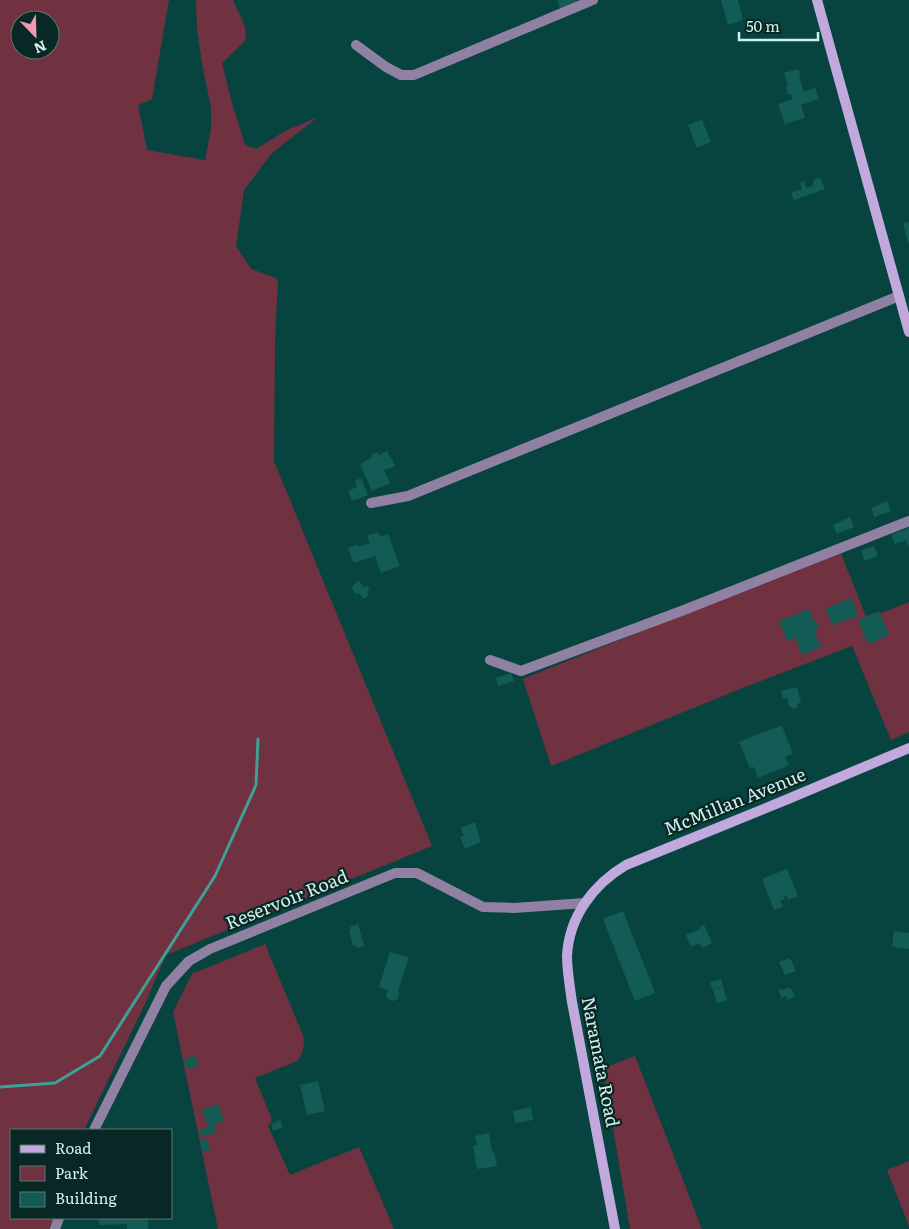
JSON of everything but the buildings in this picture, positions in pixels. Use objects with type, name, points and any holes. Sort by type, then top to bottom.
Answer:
[{"type":"main road","points":[[817,0],[909,332]]},
{"type":"main road","name":"McMillan Avenue","points":[[585,903],[594,890],[608,876],[632,862],[909,748]]},
{"type":"main road","name":"Naramata Road","points":[[585,903],[572,929],[567,956],[568,973],[616,1229]]},
{"type":"street","points":[[356,45],[393,71],[401,75],[414,75],[593,0]]},
{"type":"street","points":[[371,503],[408,496],[899,296]]},
{"type":"street","points":[[490,660],[521,671],[684,610],[909,521]]},
{"type":"street","name":"Reservoir Road","points":[[94,1129],[166,986],[189,961],[210,949],[395,873],[417,873],[483,907],[514,908],[585,903]]},
{"type":"green space","points":[[0,0],[169,0],[152,99],[138,105],[147,150],[205,160],[211,129],[211,108],[197,29],[196,0],[233,0],[245,27],[246,40],[222,63],[245,145],[256,149],[285,131],[318,117],[272,153],[244,190],[236,246],[251,269],[278,279],[275,340],[274,461],[432,846],[166,955],[145,1004],[84,1129],[10,1129],[10,1219],[54,1219],[51,1229],[0,1229]]},
{"type":"green space","points":[[840,551],[867,619],[909,602],[909,732],[891,740],[852,646],[750,685],[551,766],[523,679]]},
{"type":"green space","points":[[265,944],[304,1038],[303,1050],[297,1061],[255,1078],[272,1120],[268,1126],[290,1175],[359,1147],[394,1229],[218,1229],[173,1012],[192,974]]},
{"type":"green space","points":[[635,1056],[702,1229],[630,1229],[603,1068]]},
{"type":"green space","points":[[909,1161],[909,1226],[887,1170]]},
{"type":"waterway","points":[[0,1087],[55,1083],[100,1056],[215,876],[256,785],[258,739]]}]
